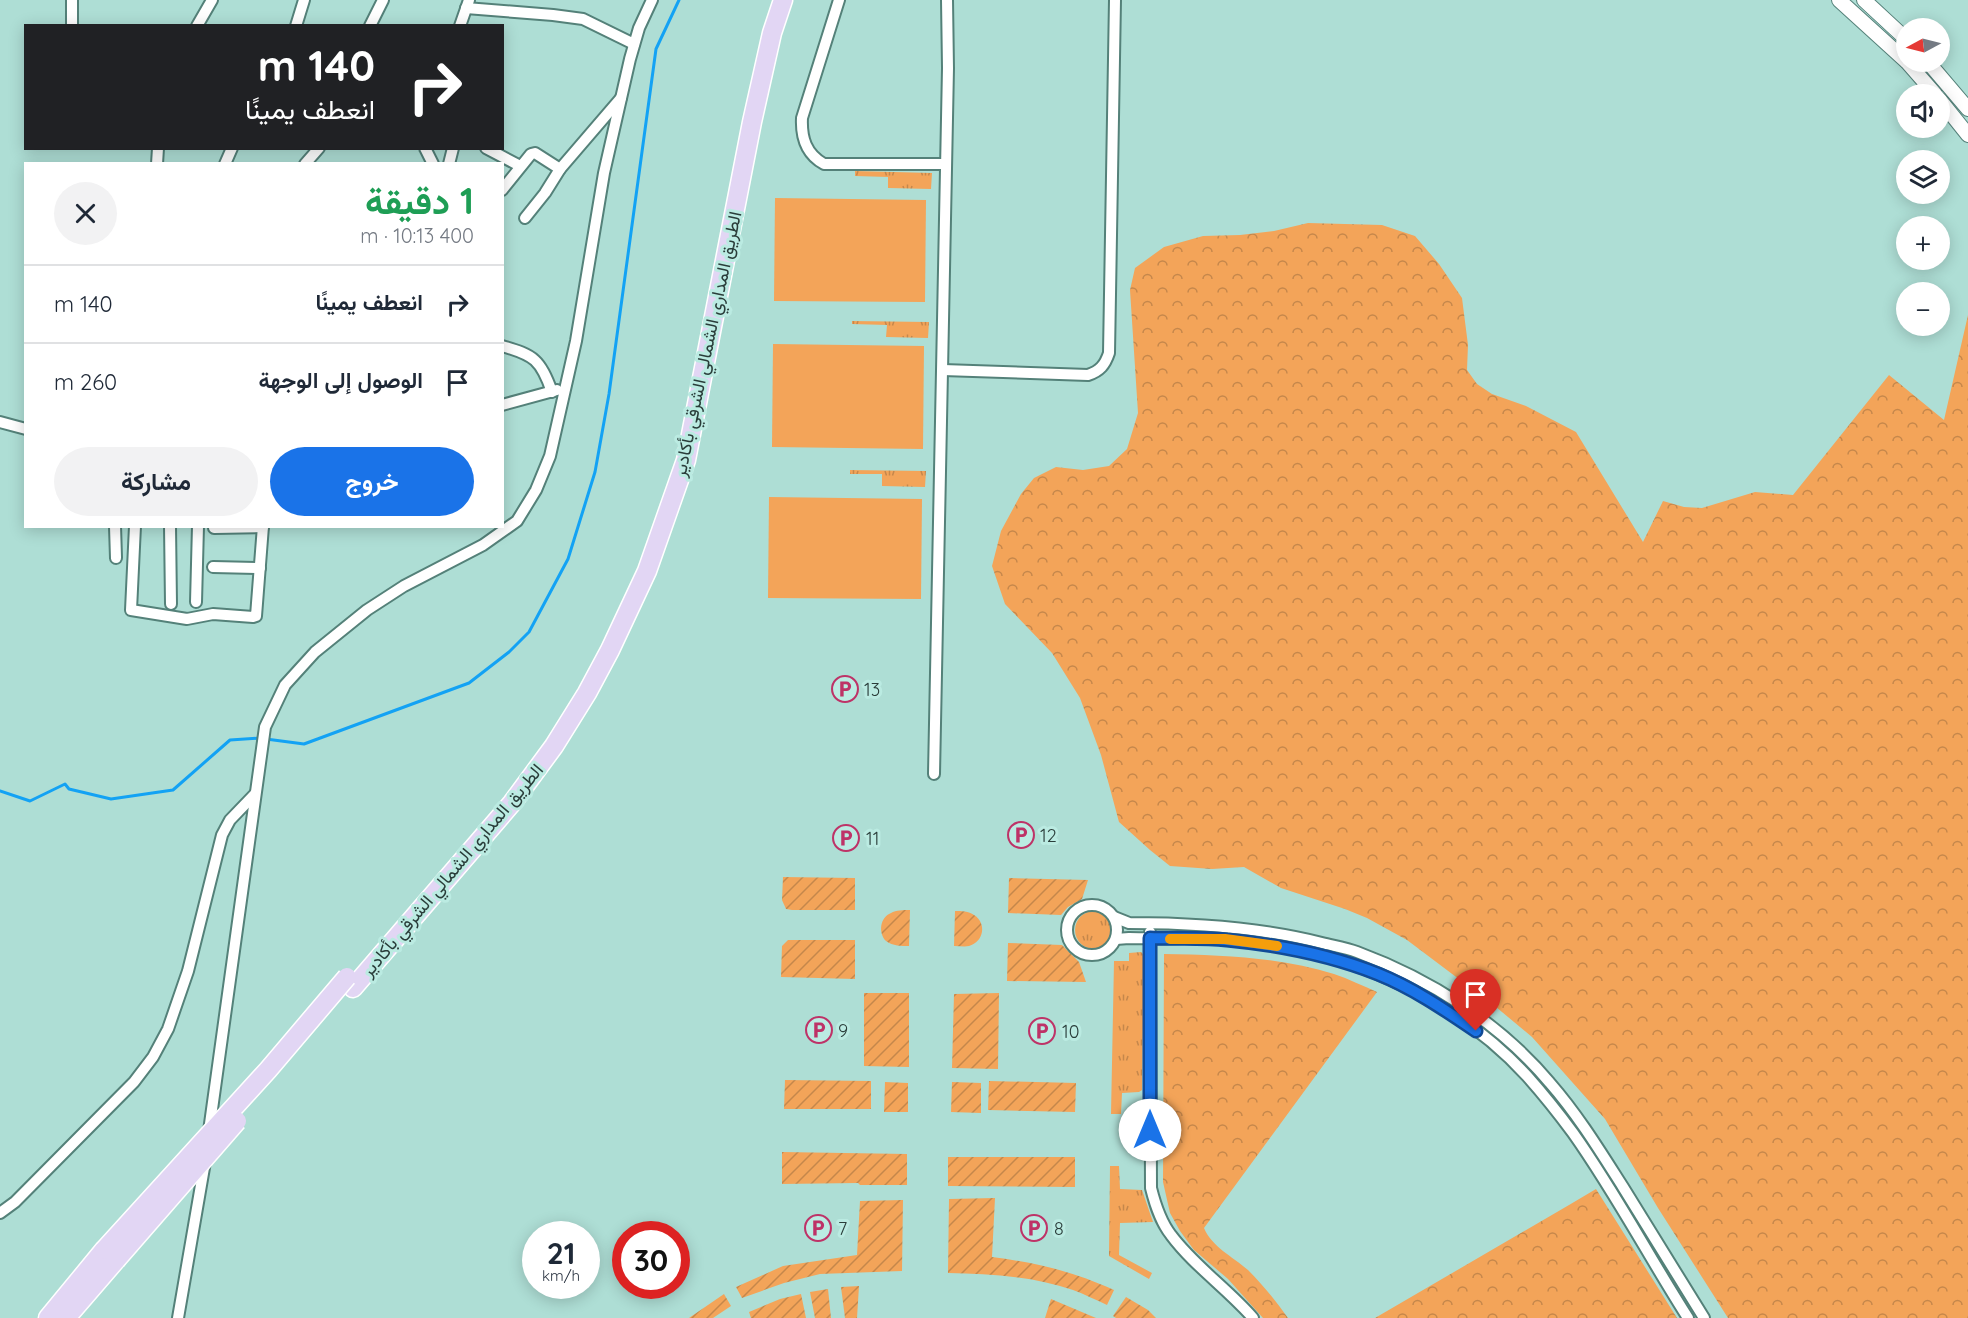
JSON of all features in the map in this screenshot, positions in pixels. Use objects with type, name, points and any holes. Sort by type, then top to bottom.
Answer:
[{"type":"highway","name":"الطريق المداري الشمالي الشرقي بأكادير","points":[[350,983],[503,796],[548,734],[602,639],[634,570],[675,452],[743,110],[771,0]]},
{"type":"highway","name":"الطريق المداري الشمالي الشرقي بأكادير","points":[[350,983],[512,803],[554,746],[610,650],[646,571],[662,532],[686,460],[748,144],[772,33],[783,0]]},
{"type":"highway","points":[[48,1318],[110,1255],[267,1070],[350,983]]},
{"type":"highway","points":[[66,1318],[110,1255]]},
{"type":"street","points":[[72,0],[72,24]]},
{"type":"street","points":[[198,24],[212,0]]},
{"type":"street","points":[[297,24],[304,0]]},
{"type":"street","points":[[371,24],[384,0]]},
{"type":"street","points":[[178,1318],[202,1183],[265,727],[285,685],[315,652],[367,610],[404,586],[483,545],[517,521],[536,490],[550,456],[576,341],[604,173],[634,44],[652,0]]},
{"type":"street","points":[[839,0],[802,118],[802,136],[807,148],[814,158],[824,164],[946,164]]},
{"type":"street","points":[[934,774],[943,370],[947,0]]},
{"type":"street","points":[[943,370],[1088,375],[1102,368],[1106,362],[1109,353],[1115,0]]},
{"type":"street","points":[[1839,0],[1896,51]]},
{"type":"street","points":[[1864,0],[1896,30]]},
{"type":"street","points":[[461,24],[467,4],[583,19],[634,44]]},
{"type":"street","points":[[1916,72],[1927,84]]},
{"type":"street","points":[[1937,72],[1968,109]]},
{"type":"street","points":[[525,218],[560,169],[622,96]]},
{"type":"street","points":[[1950,112],[1968,135]]},
{"type":"street","points":[[307,162],[317,150]]},
{"type":"street","points":[[490,150],[520,166]]},
{"type":"street","points":[[504,187],[526,158],[535,153],[560,169]]},
{"type":"street","points":[[504,346],[532,356],[545,372],[552,392]]},
{"type":"street","points":[[504,404],[565,389]]},
{"type":"street","points":[[0,422],[24,428]]},
{"type":"street","points":[[115,528],[116,558]]},
{"type":"street","points":[[135,528],[131,608],[134,611],[187,619],[213,614],[254,617],[258,613],[263,528]]},
{"type":"street","points":[[170,528],[171,604]]},
{"type":"street","points":[[196,602],[198,528]]},
{"type":"street","points":[[213,567],[260,567]]},
{"type":"street","points":[[0,1214],[15,1202],[134,1082],[153,1057],[168,1029],[188,971],[222,836],[230,820],[256,790]]},
{"type":"street","points":[[1114,917],[1117,924],[1116,939],[1108,950],[1087,955],[1078,952],[1071,945],[1066,930],[1071,916],[1082,907],[1096,905],[1103,907],[1114,917],[1129,923],[1258,930],[1356,951],[1417,978],[1474,1012],[1529,1060],[1575,1114],[1704,1318]]},
{"type":"street","points":[[1151,923],[1151,1188],[1157,1209],[1170,1234],[1196,1263],[1253,1318]]},
{"type":"street","points":[[1116,939],[1225,939],[1276,945],[1331,957],[1379,974],[1426,998],[1476,1031],[1527,1076],[1572,1133],[1688,1318]]},
{"type":"green space","points":[[855,171],[932,173],[931,189],[888,188],[888,177],[855,176]]},
{"type":"green space","points":[[775,198],[926,200],[925,302],[774,301]]},
{"type":"green space","points":[[1308,223],[1382,225],[1415,236],[1439,264],[1462,298],[1468,345],[1467,370],[1477,384],[1492,394],[1526,406],[1576,432],[1643,542],[1663,501],[1684,507],[1702,508],[1755,492],[1793,495],[1889,375],[1944,420],[1968,315],[1968,1318],[1728,1318],[1605,1119],[1532,1037],[1496,1007],[1407,940],[1367,918],[1281,888],[1244,867],[1212,869],[1170,866],[1119,822],[1101,755],[1080,698],[1052,653],[1005,604],[992,566],[1001,531],[1021,494],[1034,478],[1056,467],[1083,470],[1109,466],[1127,449],[1138,413],[1130,290],[1135,268],[1164,247],[1203,236],[1274,231]]},
{"type":"green space","points":[[852,321],[929,322],[928,338],[886,337],[887,325],[852,324]]},
{"type":"green space","points":[[773,344],[924,346],[923,449],[772,447]]},
{"type":"green space","points":[[850,470],[926,471],[925,487],[882,486],[882,474],[850,474]]},
{"type":"green space","points":[[769,497],[922,499],[921,599],[768,598]]},
{"type":"green space","points":[[783,877],[855,878],[855,910],[786,909],[782,900]]},
{"type":"green space","points":[[1009,878],[1088,880],[1082,899],[1068,907],[1061,915],[1008,913]]},
{"type":"green space","points":[[910,910],[909,946],[894,945],[886,941],[881,930],[884,918],[895,911]]},
{"type":"green space","points":[[955,911],[972,914],[981,923],[981,937],[974,944],[954,946]]},
{"type":"green space","points":[[1094,911],[1107,917],[1113,930],[1107,943],[1094,949],[1081,943],[1075,930],[1081,917]]},
{"type":"green space","points":[[788,940],[855,940],[855,979],[781,977],[782,946]]},
{"type":"green space","points":[[1008,943],[1062,945],[1079,962],[1086,982],[1007,981]]},
{"type":"green space","points":[[1141,952],[1144,955],[1142,1090],[1122,1093],[1121,1114],[1111,1114],[1114,961],[1129,961],[1129,953]]},
{"type":"green space","points":[[1164,954],[1271,960],[1334,974],[1377,992],[1204,1228],[1217,1246],[1254,1276],[1288,1318],[1263,1318],[1228,1279],[1194,1250],[1170,1213],[1163,1182]]},
{"type":"green space","points":[[864,993],[909,993],[909,1067],[864,1066]]},
{"type":"green space","points":[[999,993],[998,1069],[952,1068],[954,994]]},
{"type":"green space","points":[[785,1080],[871,1081],[871,1109],[784,1109]]},
{"type":"green space","points":[[989,1081],[1076,1083],[1075,1112],[988,1110]]},
{"type":"green space","points":[[885,1082],[908,1083],[908,1112],[884,1112]]},
{"type":"green space","points":[[952,1082],[981,1083],[981,1113],[951,1112]]},
{"type":"green space","points":[[782,1152],[907,1154],[907,1185],[782,1184]]},
{"type":"green space","points":[[948,1157],[1075,1157],[1075,1187],[948,1186]]},
{"type":"green space","points":[[1110,1166],[1119,1166],[1120,1189],[1142,1190],[1153,1222],[1120,1223],[1119,1255],[1152,1273],[1149,1279],[1109,1256]]},
{"type":"green space","points":[[1596,1189],[1677,1318],[1375,1318],[1569,1205]]},
{"type":"green space","points":[[995,1198],[992,1257],[1054,1269],[1099,1283],[1114,1290],[1107,1305],[1058,1285],[995,1275],[948,1273],[949,1199]]},
{"type":"green space","points":[[903,1200],[902,1271],[820,1274],[784,1283],[742,1298],[736,1287],[783,1266],[857,1255],[860,1201]]},
{"type":"green space","points":[[859,1286],[857,1318],[845,1318],[841,1287]]},
{"type":"green space","points":[[828,1289],[831,1318],[815,1318],[810,1292]]},
{"type":"green space","points":[[724,1294],[731,1306],[713,1318],[689,1318]]},
{"type":"green space","points":[[801,1294],[806,1318],[751,1318],[749,1312],[780,1299]]},
{"type":"green space","points":[[1126,1297],[1148,1310],[1156,1318],[1116,1318],[1113,1316]]},
{"type":"green space","points":[[1051,1299],[1096,1318],[1045,1318]]},
{"type":"waterway","points":[[266,739],[304,744],[469,683],[509,652],[529,632],[568,559],[595,472],[609,394],[656,49],[679,0]]},
{"type":"waterway","points":[[0,791],[30,801],[65,784],[69,789],[111,799],[173,790],[230,740],[260,738]]},
{"type":"slow traffic","points":[[1170,939],[1225,939],[1277,946]]},
{"type":"place","name":"13","points":[[845,689]]},
{"type":"place","name":"12","points":[[1021,835]]},
{"type":"place","name":"11","points":[[846,838]]},
{"type":"place","name":"9","points":[[819,1030]]},
{"type":"place","name":"10","points":[[1042,1031]]},
{"type":"place","name":"7","points":[[818,1228]]},
{"type":"place","name":"8","points":[[1034,1228]]},
{"type":"route","points":[[1150,1130],[1150,938],[1225,939],[1276,945],[1331,957],[1379,974],[1426,998],[1476,1031]]}]
